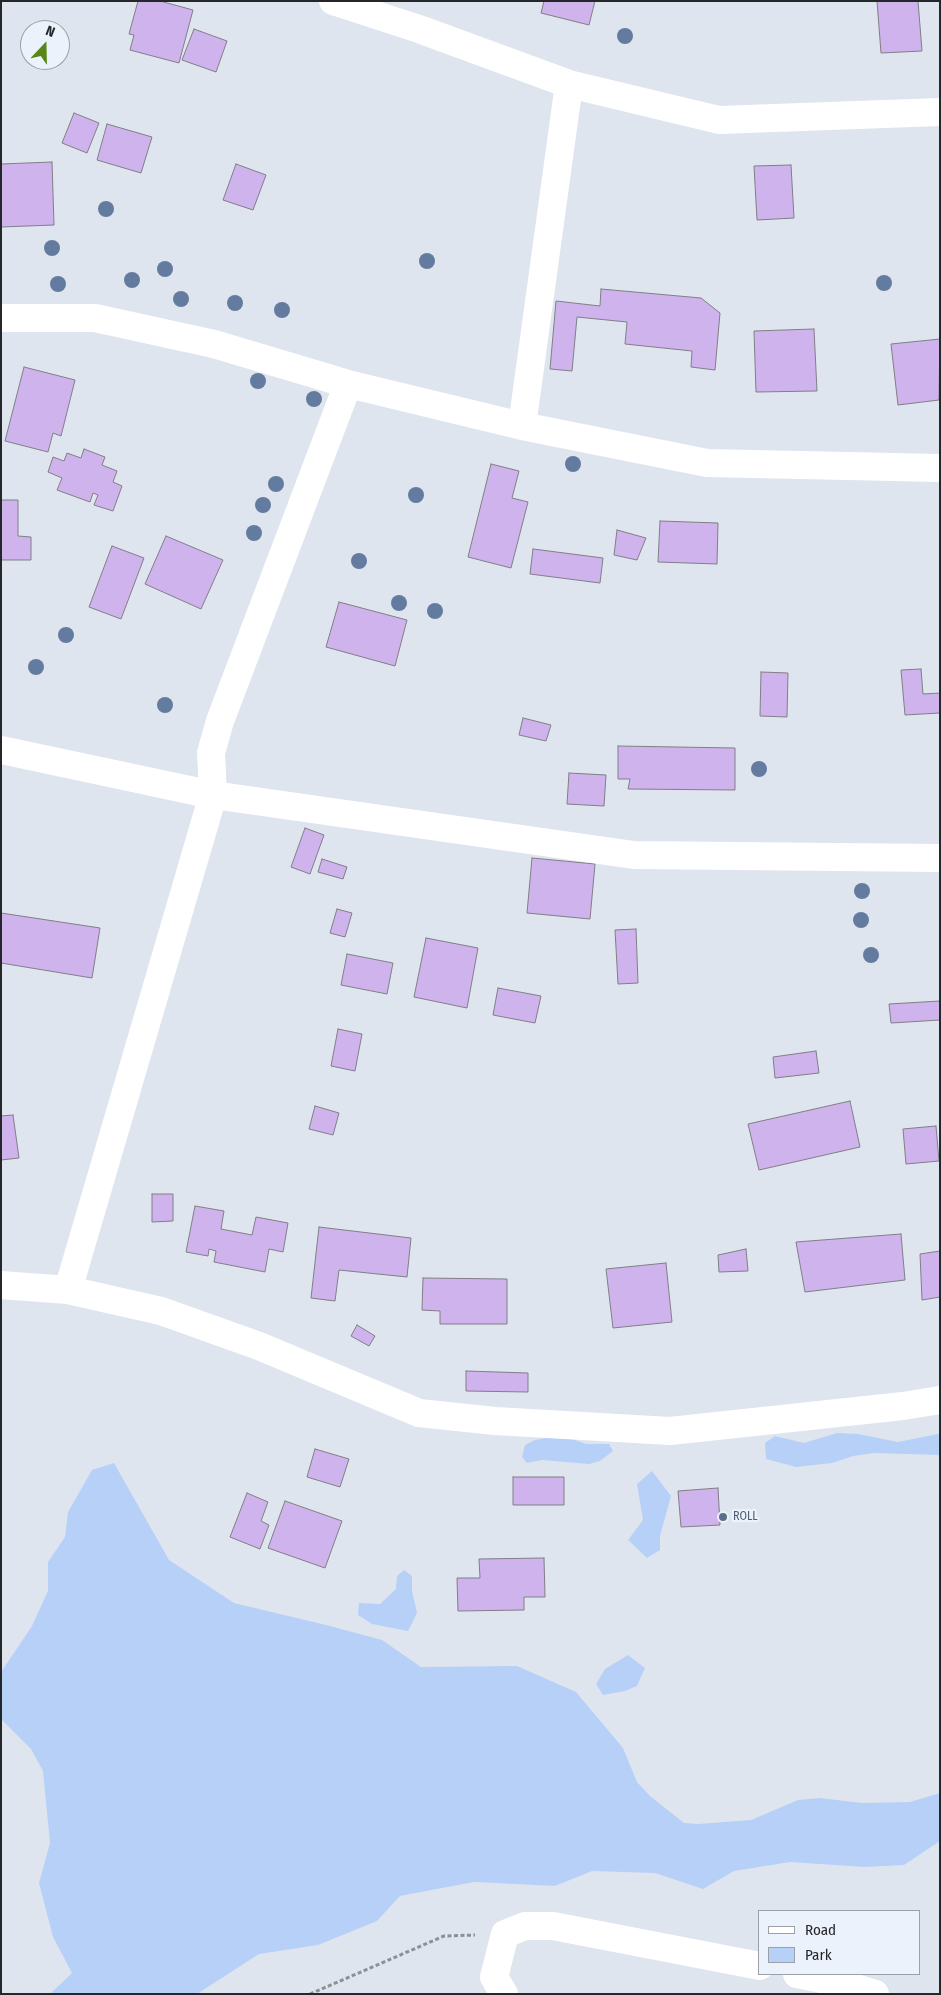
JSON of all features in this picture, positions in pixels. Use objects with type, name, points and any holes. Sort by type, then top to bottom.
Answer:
[{"type":"street","points":[[334,1],[419,29],[569,84],[720,120],[940,112]]},
{"type":"street","points":[[522,426],[569,84]]},
{"type":"street","points":[[1,318],[95,318],[214,344],[348,384],[522,426],[707,463],[940,468]]},
{"type":"street","points":[[68,1290],[213,795],[211,753],[220,721],[348,384]]},
{"type":"street","points":[[1,750],[213,795],[634,855],[940,858]]},
{"type":"street","points":[[1,1285],[68,1290],[161,1311],[259,1346],[419,1413],[495,1422],[670,1431],[903,1406],[940,1400]]},
{"type":"street","points":[[504,1994],[494,1978],[505,1934],[525,1926],[553,1926],[758,1966]]},
{"type":"street","points":[[802,1975],[836,1982],[875,1994]]},
{"type":"path","points":[[310,1994],[444,1936],[505,1934]]},
{"type":"green space","points":[[837,1433],[858,1434],[898,1442],[938,1434],[940,1435],[940,1455],[874,1453],[853,1456],[832,1463],[796,1467],[766,1459],[765,1443],[775,1436],[804,1443]]},
{"type":"green space","points":[[569,1438],[586,1444],[609,1444],[613,1451],[600,1461],[589,1464],[542,1460],[527,1463],[522,1457],[525,1445],[535,1440]]},
{"type":"green space","points":[[114,1463],[169,1560],[234,1603],[382,1640],[421,1667],[517,1666],[576,1692],[623,1748],[637,1782],[650,1796],[684,1823],[698,1824],[751,1820],[798,1800],[820,1798],[862,1803],[910,1802],[940,1793],[940,1841],[904,1865],[864,1867],[790,1862],[734,1871],[703,1889],[655,1873],[592,1871],[555,1886],[474,1882],[400,1896],[377,1921],[318,1945],[259,1954],[197,1994],[50,1994],[72,1973],[53,1937],[39,1883],[50,1843],[43,1771],[31,1749],[1,1719],[1,1672],[32,1626],[48,1591],[48,1562],[65,1537],[68,1512],[92,1470]]},
{"type":"green space","points":[[652,1471],[671,1496],[660,1536],[660,1550],[647,1558],[628,1540],[643,1520],[637,1484]]},
{"type":"green space","points":[[404,1570],[412,1576],[412,1591],[417,1613],[408,1631],[372,1624],[358,1615],[359,1603],[380,1604],[396,1589],[397,1576]]},
{"type":"green space","points":[[628,1655],[645,1668],[637,1686],[625,1691],[603,1695],[596,1684],[605,1669]]},
{"type":"building","points":[[138,1],[160,1],[193,10],[179,63],[130,50],[134,35],[129,34]]},
{"type":"building","points":[[544,1],[595,1],[589,25],[541,13]]},
{"type":"building","points":[[877,1],[918,1],[922,51],[881,53]]},
{"type":"building","points":[[194,29],[227,41],[216,72],[182,60]]},
{"type":"building","points":[[74,113],[99,123],[87,153],[62,143]]},
{"type":"building","points":[[107,124],[152,137],[141,173],[97,160]]},
{"type":"building","points":[[52,162],[54,225],[1,227],[1,164]]},
{"type":"building","points":[[236,164],[266,175],[253,210],[223,200]]},
{"type":"building","points":[[791,165],[794,218],[757,220],[754,166]]},
{"type":"building","points":[[601,289],[701,298],[720,313],[715,370],[691,367],[692,351],[625,344],[627,322],[577,317],[572,371],[550,369],[556,301],[600,306]]},
{"type":"building","points":[[814,329],[817,391],[756,392],[754,331]]},
{"type":"building","points":[[940,339],[939,400],[898,405],[891,344]]},
{"type":"building","points":[[24,367],[75,380],[61,436],[53,433],[48,452],[5,441]]},
{"type":"building","points":[[84,449],[105,457],[102,465],[117,471],[113,482],[122,486],[113,511],[94,505],[98,495],[93,493],[90,502],[57,490],[62,478],[48,472],[53,457],[64,461],[67,453],[81,458]]},
{"type":"building","points":[[491,464],[519,471],[512,498],[528,502],[511,568],[468,557]]},
{"type":"building","points":[[1,500],[18,500],[18,536],[31,537],[31,560],[1,560]]},
{"type":"building","points":[[660,521],[718,523],[717,564],[658,562]]},
{"type":"building","points":[[617,530],[646,538],[637,560],[614,555]]},
{"type":"building","points":[[166,536],[223,560],[201,609],[145,584]]},
{"type":"building","points":[[112,546],[144,558],[121,619],[89,607]]},
{"type":"building","points":[[533,549],[603,558],[600,583],[530,574]]},
{"type":"building","points":[[339,602],[407,620],[395,666],[326,647]]},
{"type":"building","points":[[921,669],[923,694],[940,693],[940,713],[905,715],[901,670]]},
{"type":"building","points":[[761,672],[788,673],[787,717],[760,716]]},
{"type":"building","points":[[523,718],[551,725],[546,741],[519,735]]},
{"type":"building","points":[[618,746],[735,748],[735,790],[628,789],[630,779],[618,779]]},
{"type":"building","points":[[569,773],[606,775],[604,806],[567,804]]},
{"type":"building","points":[[305,828],[324,835],[310,874],[291,867]]},
{"type":"building","points":[[532,858],[595,864],[590,919],[527,913]]},
{"type":"building","points":[[322,859],[347,867],[343,879],[318,872]]},
{"type":"building","points":[[337,909],[352,913],[345,937],[330,933]]},
{"type":"building","points":[[1,913],[100,928],[92,978],[1,963]]},
{"type":"building","points":[[636,929],[638,983],[618,984],[615,930]]},
{"type":"building","points":[[426,938],[478,948],[467,1008],[414,997]]},
{"type":"building","points":[[347,954],[393,963],[387,994],[341,985]]},
{"type":"building","points":[[498,988],[541,996],[535,1023],[493,1015]]},
{"type":"building","points":[[940,1001],[940,1020],[891,1023],[889,1004]]},
{"type":"building","points":[[338,1029],[362,1034],[355,1071],[331,1066]]},
{"type":"building","points":[[816,1051],[819,1073],[775,1078],[773,1057]]},
{"type":"building","points":[[850,1101],[860,1147],[759,1170],[748,1124]]},
{"type":"building","points":[[315,1106],[339,1113],[333,1135],[309,1129]]},
{"type":"building","points":[[13,1115],[19,1158],[1,1160],[1,1116]]},
{"type":"building","points":[[936,1126],[939,1161],[906,1164],[903,1129]]},
{"type":"building","points":[[152,1194],[173,1194],[173,1221],[152,1222]]},
{"type":"building","points":[[195,1206],[224,1211],[221,1229],[252,1235],[256,1217],[288,1223],[283,1252],[269,1249],[265,1272],[214,1262],[216,1251],[209,1249],[208,1256],[186,1252]]},
{"type":"building","points":[[319,1227],[411,1238],[407,1277],[339,1270],[335,1301],[311,1298]]},
{"type":"building","points":[[901,1234],[905,1280],[805,1292],[796,1242]]},
{"type":"building","points":[[746,1249],[748,1271],[719,1272],[718,1255]]},
{"type":"building","points":[[940,1251],[940,1297],[922,1300],[920,1254]]},
{"type":"building","points":[[666,1263],[672,1322],[613,1328],[606,1269]]},
{"type":"building","points":[[423,1278],[507,1279],[507,1324],[440,1324],[440,1311],[422,1310]]},
{"type":"building","points":[[357,1325],[375,1336],[369,1346],[351,1336]]},
{"type":"building","points":[[466,1371],[528,1373],[528,1392],[466,1391]]},
{"type":"building","points":[[315,1449],[349,1459],[340,1487],[307,1477]]},
{"type":"building","points":[[513,1477],[564,1477],[564,1505],[513,1505]]},
{"type":"building","points":[[718,1488],[720,1525],[681,1527],[678,1491]]},
{"type":"building","points":[[247,1493],[268,1502],[261,1521],[269,1525],[260,1549],[230,1537]]},
{"type":"building","points":[[285,1501],[342,1521],[325,1568],[268,1548]]},
{"type":"building","points":[[544,1558],[545,1597],[524,1597],[524,1610],[458,1611],[457,1578],[480,1578],[479,1559]]},
{"type":"place","name":"ROLL","points":[[723,1517]]}]
